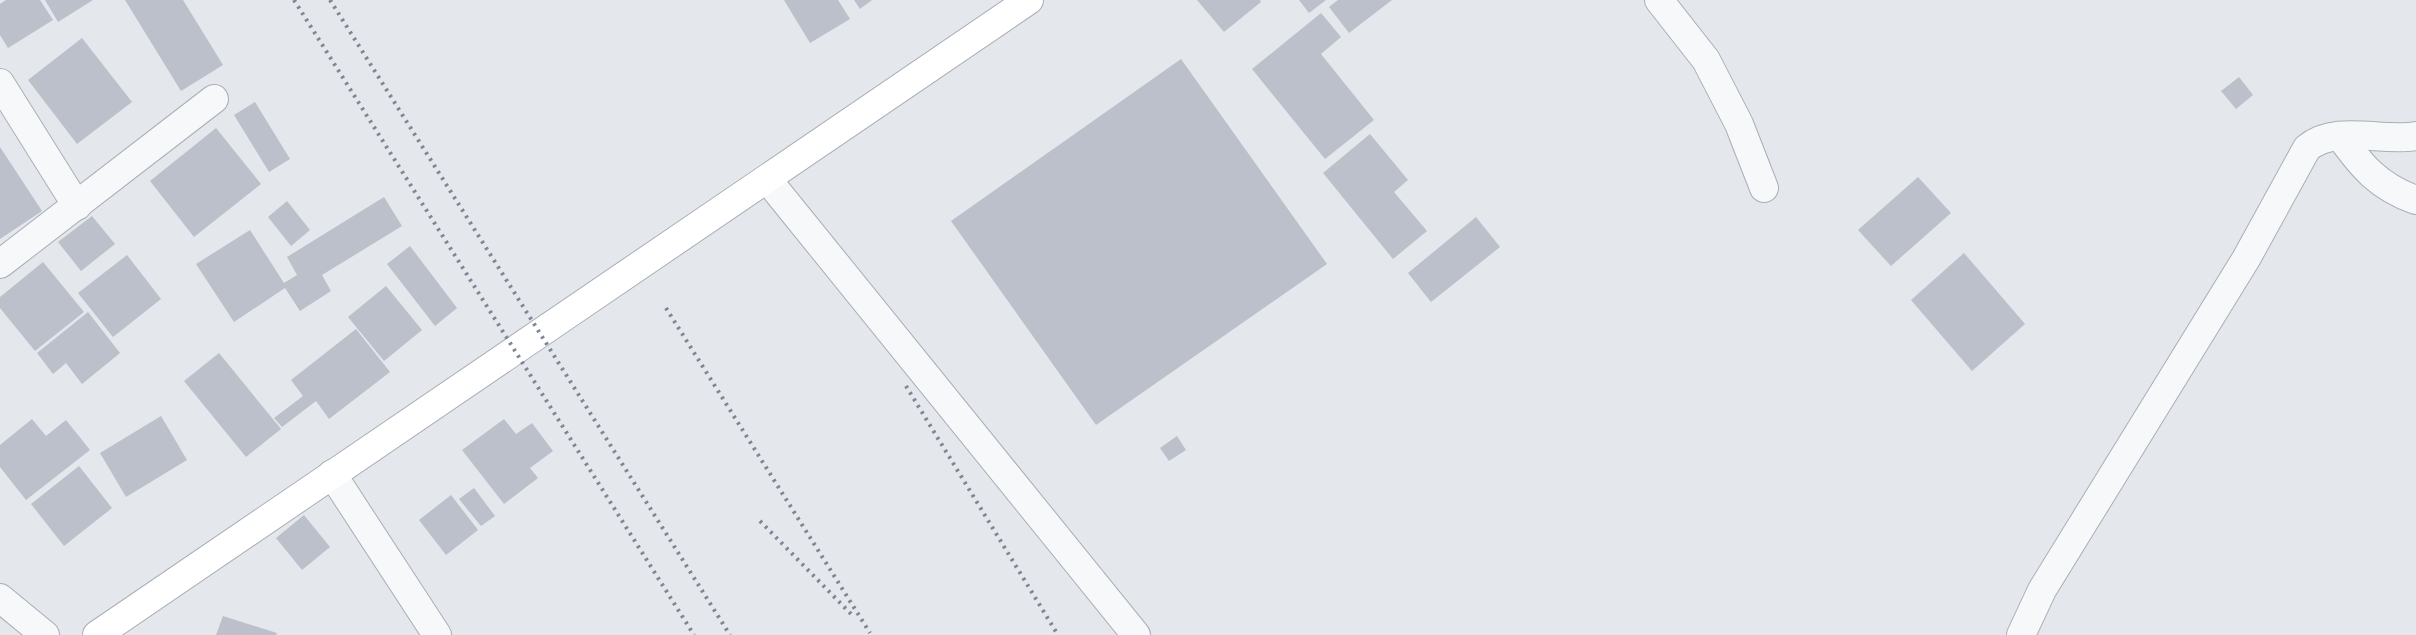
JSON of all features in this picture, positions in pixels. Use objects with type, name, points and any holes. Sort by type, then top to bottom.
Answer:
[{"type":"street","points":[[97,635],[1030,0]]},
{"type":"street","points":[[1659,0],[1706,60],[1739,124],[1764,188]]},
{"type":"street","points":[[0,83],[77,206]]},
{"type":"street","points":[[0,264],[214,99]]},
{"type":"street","points":[[2340,136],[2371,175],[2389,188],[2416,200]]},
{"type":"street","points":[[2022,635],[2042,590],[2246,259],[2307,148],[2315,141],[2340,136],[2416,136]]},
{"type":"street","points":[[767,178],[1136,635]]},
{"type":"street","points":[[332,474],[437,635]]},
{"type":"street","points":[[0,598],[45,635]]},
{"type":"building","points":[[6,0],[40,0],[53,20],[8,48],[0,35],[0,4]]},
{"type":"building","points":[[45,0],[93,0],[58,22]]},
{"type":"building","points":[[125,0],[183,0],[223,65],[181,91]]},
{"type":"building","points":[[784,0],[838,0],[850,19],[810,43]]},
{"type":"building","points":[[854,0],[872,0],[860,9]]},
{"type":"building","points":[[1197,0],[1260,0],[1261,2],[1224,32]]},
{"type":"building","points":[[1299,0],[1326,0],[1309,13]]},
{"type":"building","points":[[1338,0],[1392,0],[1349,33],[1329,7]]},
{"type":"building","points":[[1321,13],[1341,37],[1321,54],[1374,120],[1325,159],[1252,69]]},
{"type":"building","points":[[82,38],[132,102],[77,144],[28,80]]},
{"type":"building","points":[[1181,59],[1327,264],[1096,425],[951,221]]},
{"type":"building","points":[[2239,77],[2253,95],[2236,109],[2221,91]]},
{"type":"building","points":[[255,102],[290,159],[269,172],[234,115]]},
{"type":"building","points":[[216,128],[261,184],[194,237],[150,181]]},
{"type":"building","points":[[1370,134],[1408,180],[1394,192],[1427,231],[1393,259],[1323,173]]},
{"type":"building","points":[[0,147],[42,211],[0,239]]},
{"type":"building","points":[[1918,177],[1951,213],[1891,266],[1858,230]]},
{"type":"building","points":[[384,197],[402,226],[322,275],[331,291],[300,311],[285,288],[234,322],[196,264],[250,230],[284,283],[297,275],[287,257]]},
{"type":"building","points":[[287,201],[310,230],[291,246],[268,217]]},
{"type":"building","points":[[92,216],[115,244],[81,271],[58,242]]},
{"type":"building","points":[[1476,217],[1500,247],[1431,302],[1408,273]]},
{"type":"building","points":[[410,246],[457,308],[435,326],[387,264]]},
{"type":"building","points":[[1964,253],[2025,324],[1972,371],[1911,300]]},
{"type":"building","points":[[127,255],[161,299],[113,337],[78,293]]},
{"type":"building","points":[[43,262],[84,312],[35,351],[0,308],[0,297]]},
{"type":"building","points":[[386,286],[422,330],[384,361],[348,317]]},
{"type":"building","points":[[88,312],[120,353],[82,384],[66,363],[53,374],[37,353]]},
{"type":"building","points":[[356,329],[390,372],[329,419],[316,401],[282,427],[274,418],[303,396],[291,380]]},
{"type":"building","points":[[219,353],[281,429],[246,457],[184,381]]},
{"type":"building","points":[[161,416],[187,460],[126,497],[100,453]]},
{"type":"building","points":[[32,419],[46,436],[66,420],[90,450],[26,500],[0,467],[0,445]]},
{"type":"building","points":[[504,419],[516,434],[532,423],[553,451],[530,468],[538,478],[504,504],[462,450]]},
{"type":"building","points":[[1177,436],[1186,450],[1169,461],[1160,448]]},
{"type":"building","points":[[79,466],[112,508],[64,546],[31,504]]},
{"type":"building","points":[[474,488],[495,516],[481,526],[459,499]]},
{"type":"building","points":[[451,495],[478,530],[446,555],[419,520]]},
{"type":"building","points":[[304,515],[330,547],[302,570],[276,538]]},
{"type":"building","points":[[223,616],[277,633],[276,635],[216,635]]},
{"type":"railway","points":[[294,0],[694,635]]},
{"type":"railway","points":[[330,0],[730,635]]},
{"type":"railway","points":[[666,308],[870,633]]},
{"type":"railway","points":[[906,386],[1058,635]]},
{"type":"railway","points":[[760,521],[854,617]]}]
